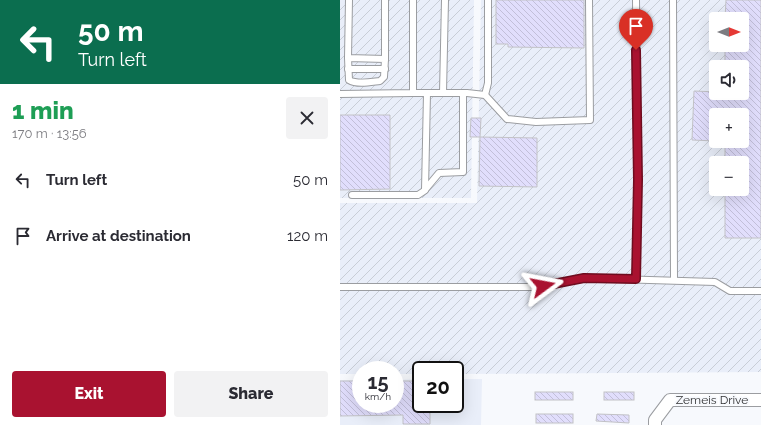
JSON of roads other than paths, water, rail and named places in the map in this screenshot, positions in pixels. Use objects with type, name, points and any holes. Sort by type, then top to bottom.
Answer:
[{"type":"street","name":"Zemeis Drive","points":[[655,425],[655,420],[670,400],[761,400]]},
{"type":"lane","points":[[349,0],[348,69],[349,80],[353,82],[380,81],[384,77],[385,0]]},
{"type":"lane","points":[[413,0],[413,94]]},
{"type":"lane","points":[[444,93],[445,0]]},
{"type":"lane","points":[[485,95],[488,83],[488,0]]},
{"type":"lane","points":[[340,94],[464,93],[485,95],[507,119],[536,122],[590,120],[589,0]]},
{"type":"lane","points":[[636,0],[638,180],[636,279]]},
{"type":"lane","points":[[673,0],[674,280]]},
{"type":"lane","points":[[348,58],[385,59]]},
{"type":"lane","points":[[348,69],[385,69]]},
{"type":"lane","points":[[425,190],[426,93]]},
{"type":"lane","points":[[352,195],[418,195],[425,190],[439,173],[463,172],[464,93]]},
{"type":"lane","points":[[340,287],[543,286],[584,278],[715,282],[730,291],[761,291]]}]
